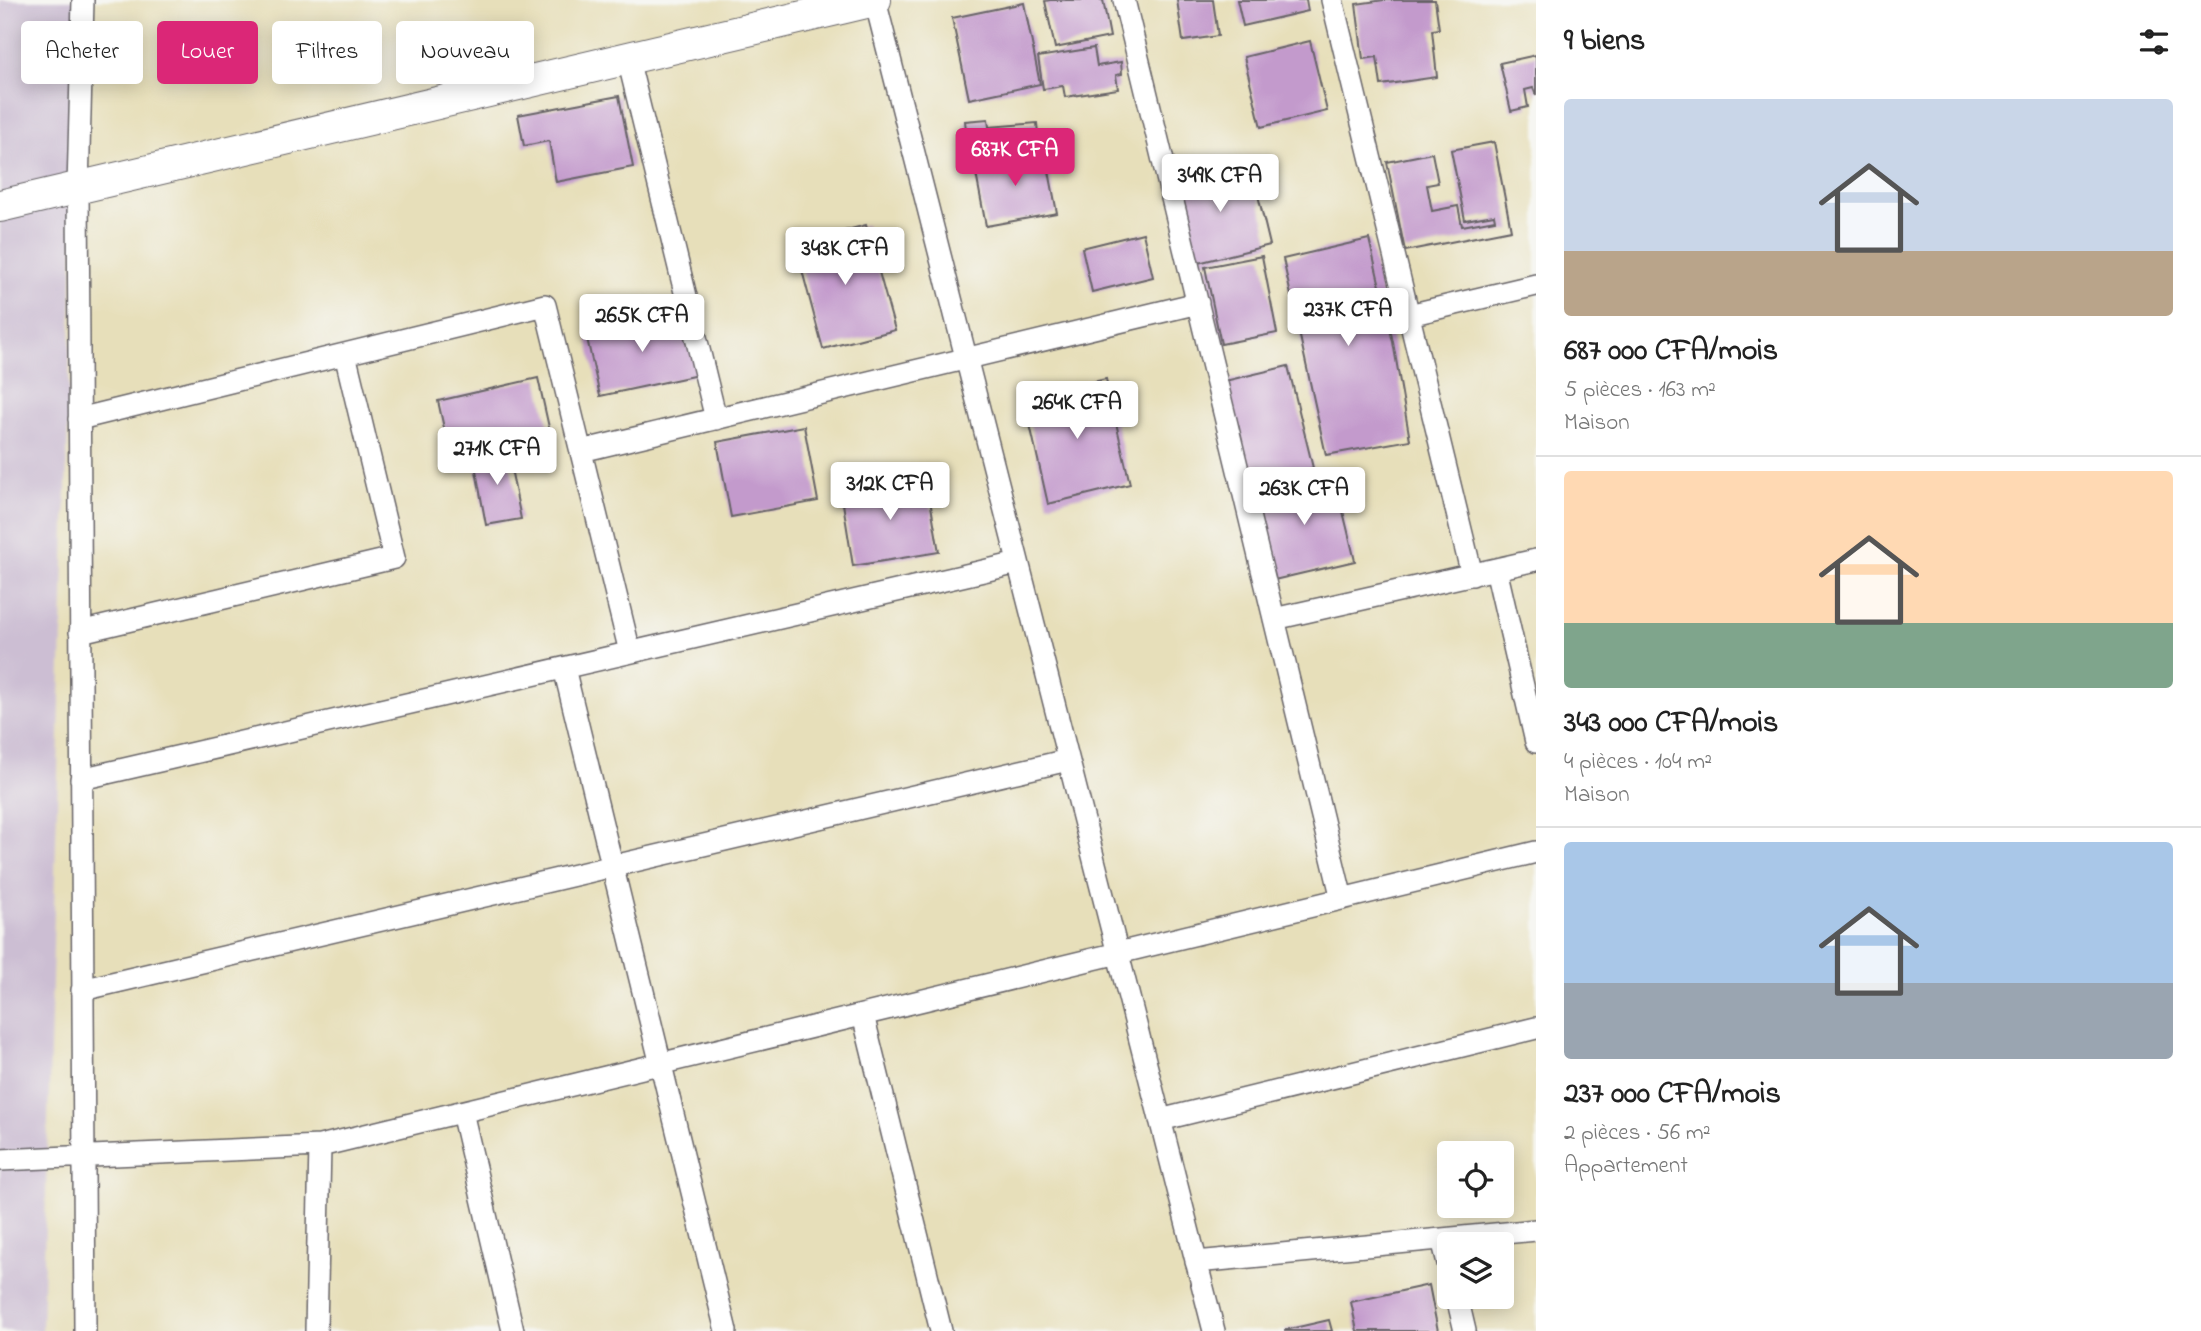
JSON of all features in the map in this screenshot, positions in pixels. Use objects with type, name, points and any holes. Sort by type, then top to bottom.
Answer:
[{"type":"street","points":[[83,0],[78,188],[85,1331]]},
{"type":"street","points":[[0,206],[875,0],[1214,1331]]},
{"type":"street","points":[[1124,0],[1342,899]]},
{"type":"street","points":[[1332,0],[1472,575]]},
{"type":"street","points":[[628,59],[716,419]]},
{"type":"street","points":[[1409,315],[1536,285]]},
{"type":"street","points":[[581,451],[1198,303]]},
{"type":"street","points":[[79,419],[545,305],[630,652]]},
{"type":"street","points":[[80,632],[394,558],[345,354]]},
{"type":"street","points":[[1274,619],[1536,560]]},
{"type":"street","points":[[82,779],[1018,563]]},
{"type":"street","points":[[1496,569],[1536,742]]},
{"type":"street","points":[[564,668],[726,1331]]},
{"type":"street","points":[[82,990],[1068,760]]},
{"type":"street","points":[[0,1160],[320,1146],[1536,852]]},
{"type":"street","points":[[863,1015],[941,1331]]},
{"type":"street","points":[[1160,1120],[1536,1028]]},
{"type":"street","points":[[462,1112],[513,1331]]},
{"type":"street","points":[[316,1331],[320,1146]]},
{"type":"street","points":[[1512,1232],[1536,1230]]},
{"type":"street","points":[[1196,1262],[1437,1238]]},
{"type":"street","points":[[1460,1309],[1465,1331]]},
{"type":"shaded area","points":[[0,0],[80,0],[79,21],[21,21],[21,84],[78,84],[42,1331],[0,1331]]},
{"type":"building","points":[[1103,0],[1110,37],[1055,48],[1045,1]]},
{"type":"building","points":[[1177,0],[1213,0],[1218,36],[1183,41]]},
{"type":"building","points":[[1237,0],[1306,0],[1308,11],[1243,26]]},
{"type":"building","points":[[1384,0],[1435,0],[1439,29],[1432,30],[1437,77],[1381,85],[1377,57],[1363,59],[1356,4]]},
{"type":"building","points":[[1024,3],[1040,84],[969,99],[952,18]]},
{"type":"building","points":[[1310,41],[1327,111],[1261,127],[1244,57]]},
{"type":"building","points":[[1094,48],[1097,66],[1121,62],[1122,74],[1116,75],[1118,89],[1065,97],[1063,86],[1043,89],[1038,57]]},
{"type":"building","points":[[1536,55],[1536,96],[1533,88],[1525,90],[1528,107],[1511,111],[1500,63]]},
{"type":"building","points":[[619,96],[633,167],[556,182],[549,141],[524,146],[518,115]]},
{"type":"building","points":[[988,119],[989,127],[1037,123],[1039,146],[1020,148],[1019,140],[989,143],[989,136],[967,138],[965,121]]},
{"type":"building","points":[[1494,142],[1511,230],[1405,251],[1387,162],[1432,153],[1438,183],[1427,185],[1432,211],[1458,206],[1462,226],[1495,220],[1494,215],[1465,220],[1451,150]]},
{"type":"building","points":[[1045,150],[1057,213],[986,226],[974,163]]},
{"type":"building","points":[[1250,162],[1270,245],[1190,265],[1170,182]]},
{"type":"building","points":[[866,225],[895,330],[823,349],[795,244]]},
{"type":"building","points":[[1143,233],[1153,277],[1092,292],[1082,248]]},
{"type":"building","points":[[1369,239],[1393,342],[1410,440],[1326,455],[1283,259]]},
{"type":"building","points":[[1262,256],[1277,333],[1221,344],[1205,267]]},
{"type":"building","points":[[685,313],[698,375],[600,396],[586,334]]},
{"type":"building","points":[[1288,366],[1313,468],[1250,483],[1225,381]]},
{"type":"building","points":[[538,378],[550,432],[450,455],[438,401]]},
{"type":"building","points":[[1106,379],[1130,484],[1048,504],[1024,398]]},
{"type":"building","points":[[804,426],[818,501],[731,517],[717,442]]},
{"type":"building","points":[[507,448],[521,519],[486,525],[473,454]]},
{"type":"building","points":[[1334,474],[1355,561],[1274,580],[1253,494]]},
{"type":"building","points":[[926,477],[939,552],[853,566],[841,491]]},
{"type":"building","points":[[1429,1285],[1438,1331],[1357,1331],[1351,1302]]},
{"type":"building","points":[[1329,1320],[1332,1331],[1285,1331],[1285,1330]]}]
